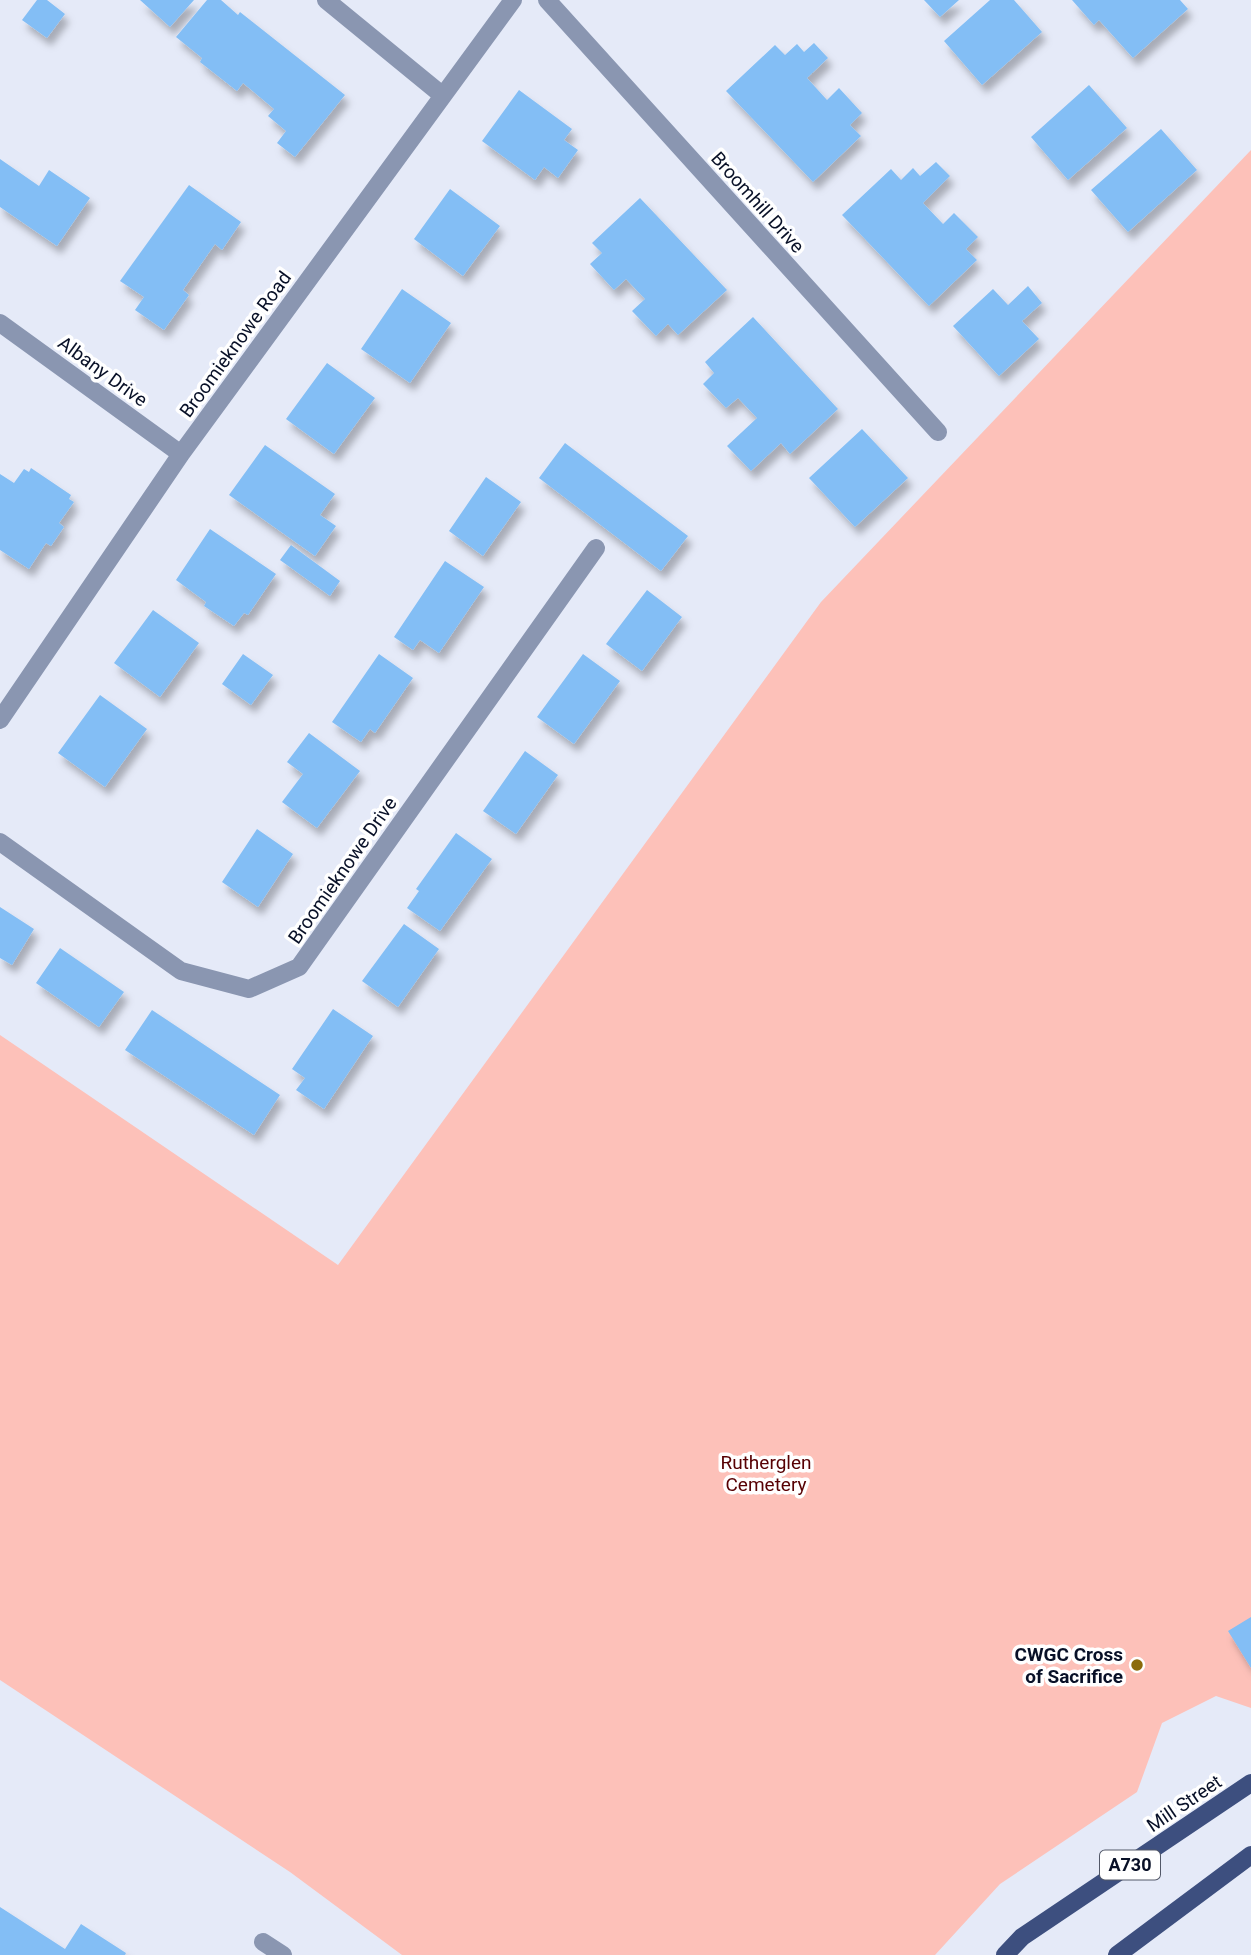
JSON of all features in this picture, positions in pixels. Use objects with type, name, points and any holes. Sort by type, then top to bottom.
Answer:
[{"type":"main road","name":"Mill Street","points":[[1005,1955],[1022,1937],[1247,1791]]},
{"type":"main road","points":[[1117,1955],[1251,1855]]},
{"type":"street","points":[[326,0],[442,95]]},
{"type":"street","name":"Broomieknowe Road","points":[[0,720],[181,454],[513,0]]},
{"type":"street","name":"Broomhill Drive","points":[[547,0],[938,432]]},
{"type":"street","name":"Albany Drive","points":[[0,323],[181,454]]},
{"type":"street","name":"Broomieknowe Drive","points":[[0,842],[181,971],[248,989],[299,967],[596,548]]},
{"type":"street","points":[[263,1942],[283,1955]]},
{"type":"green space","name":"Rutherglen Cemetery","points":[[1251,150],[1251,1708],[1216,1696],[1162,1723],[1137,1792],[1000,1884],[935,1955],[402,1955],[290,1872],[0,1680],[0,1035],[338,1265],[821,602]]},
{"type":"building","points":[[37,0],[47,0],[65,14],[47,38],[22,20]]},
{"type":"building","points":[[140,0],[194,0],[170,27]]},
{"type":"building","points":[[207,0],[221,0],[238,15],[240,12],[345,95],[295,157],[277,143],[286,131],[268,116],[274,109],[243,83],[237,91],[200,62],[202,58],[176,37]]},
{"type":"building","points":[[924,0],[959,0],[940,17]]},
{"type":"building","points":[[990,0],[1014,0],[1042,32],[982,85],[944,41]]},
{"type":"building","points":[[1072,0],[1180,0],[1188,9],[1133,58],[1099,20],[1094,25]]},
{"type":"building","points":[[814,43],[828,58],[807,78],[827,100],[839,88],[862,113],[850,125],[861,136],[813,182],[726,91],[775,45],[785,55],[797,44],[804,52]]},
{"type":"building","points":[[1089,85],[1127,128],[1068,180],[1031,137]]},
{"type":"building","points":[[519,90],[572,129],[564,140],[578,150],[558,178],[544,167],[535,180],[482,141]]},
{"type":"building","points":[[1161,129],[1197,170],[1128,232],[1091,190]]},
{"type":"building","points":[[0,159],[39,186],[49,170],[90,198],[57,246],[0,207]]},
{"type":"building","points":[[936,162],[950,176],[923,203],[943,224],[954,213],[978,237],[966,249],[977,260],[929,306],[842,215],[891,169],[901,180],[913,168],[920,176]]},
{"type":"building","points":[[189,185],[241,222],[222,250],[215,244],[183,290],[189,295],[164,330],[135,310],[144,297],[120,281]]},
{"type":"building","points":[[450,189],[500,226],[463,276],[414,239]]},
{"type":"building","points":[[640,198],[727,290],[678,335],[668,324],[656,336],[632,311],[645,299],[626,279],[614,290],[590,264],[602,253],[592,243]]},
{"type":"building","points":[[1028,286],[1042,303],[1022,321],[1039,339],[999,376],[953,326],[993,289],[1008,305]]},
{"type":"building","points":[[402,289],[451,323],[410,383],[361,349]]},
{"type":"building","points":[[753,317],[838,409],[790,454],[781,443],[751,471],[727,446],[757,418],[738,398],[726,408],[703,384],[714,373],[705,362]]},
{"type":"building","points":[[327,363],[375,398],[334,454],[286,419]]},
{"type":"building","points":[[862,429],[908,478],[855,527],[809,478]]},
{"type":"building","points":[[565,443],[688,536],[661,571],[539,478]]},
{"type":"building","points":[[265,445],[335,494],[320,515],[336,526],[315,556],[229,495]]},
{"type":"building","points":[[31,468],[71,495],[69,499],[74,502],[59,523],[64,527],[51,546],[46,543],[29,569],[0,550],[0,474],[14,483],[24,469],[29,472]]},
{"type":"building","points":[[486,477],[521,502],[483,556],[449,531]]},
{"type":"building","points":[[210,529],[276,574],[248,615],[244,613],[234,626],[204,606],[206,602],[176,580]]},
{"type":"building","points":[[291,545],[340,581],[330,596],[280,560]]},
{"type":"building","points":[[445,561],[484,587],[439,653],[420,640],[413,650],[394,637]]},
{"type":"building","points":[[647,590],[682,617],[642,671],[606,644]]},
{"type":"building","points":[[153,610],[199,643],[160,697],[114,663]]},
{"type":"building","points":[[243,654],[273,675],[251,705],[222,684]]},
{"type":"building","points":[[379,654],[413,678],[375,733],[370,729],[361,742],[332,722]]},
{"type":"building","points":[[583,654],[620,681],[574,744],[537,717]]},
{"type":"building","points":[[100,695],[147,729],[105,787],[58,753]]},
{"type":"building","points":[[309,733],[360,771],[317,828],[282,802],[303,774],[287,762]]},
{"type":"building","points":[[525,751],[558,775],[516,834],[483,811]]},
{"type":"building","points":[[257,829],[293,854],[258,907],[222,882]]},
{"type":"building","points":[[456,833],[492,859],[440,931],[407,908],[419,891],[416,889]]},
{"type":"building","points":[[0,907],[34,929],[12,965],[0,958]]},
{"type":"building","points":[[404,924],[439,949],[398,1007],[362,981]]},
{"type":"building","points":[[60,948],[124,992],[99,1027],[36,983]]},
{"type":"building","points":[[333,1009],[373,1036],[324,1109],[296,1090],[305,1078],[292,1069]]},
{"type":"building","points":[[152,1010],[280,1095],[254,1135],[125,1050]]},
{"type":"building","points":[[1251,1617],[1251,1668],[1228,1631]]},
{"type":"building","points":[[0,1907],[65,1949],[81,1924],[126,1953],[0,1955]]},
{"type":"place","name":"CWGC Cross of Sacrifice","points":[[1137,1665]]}]
